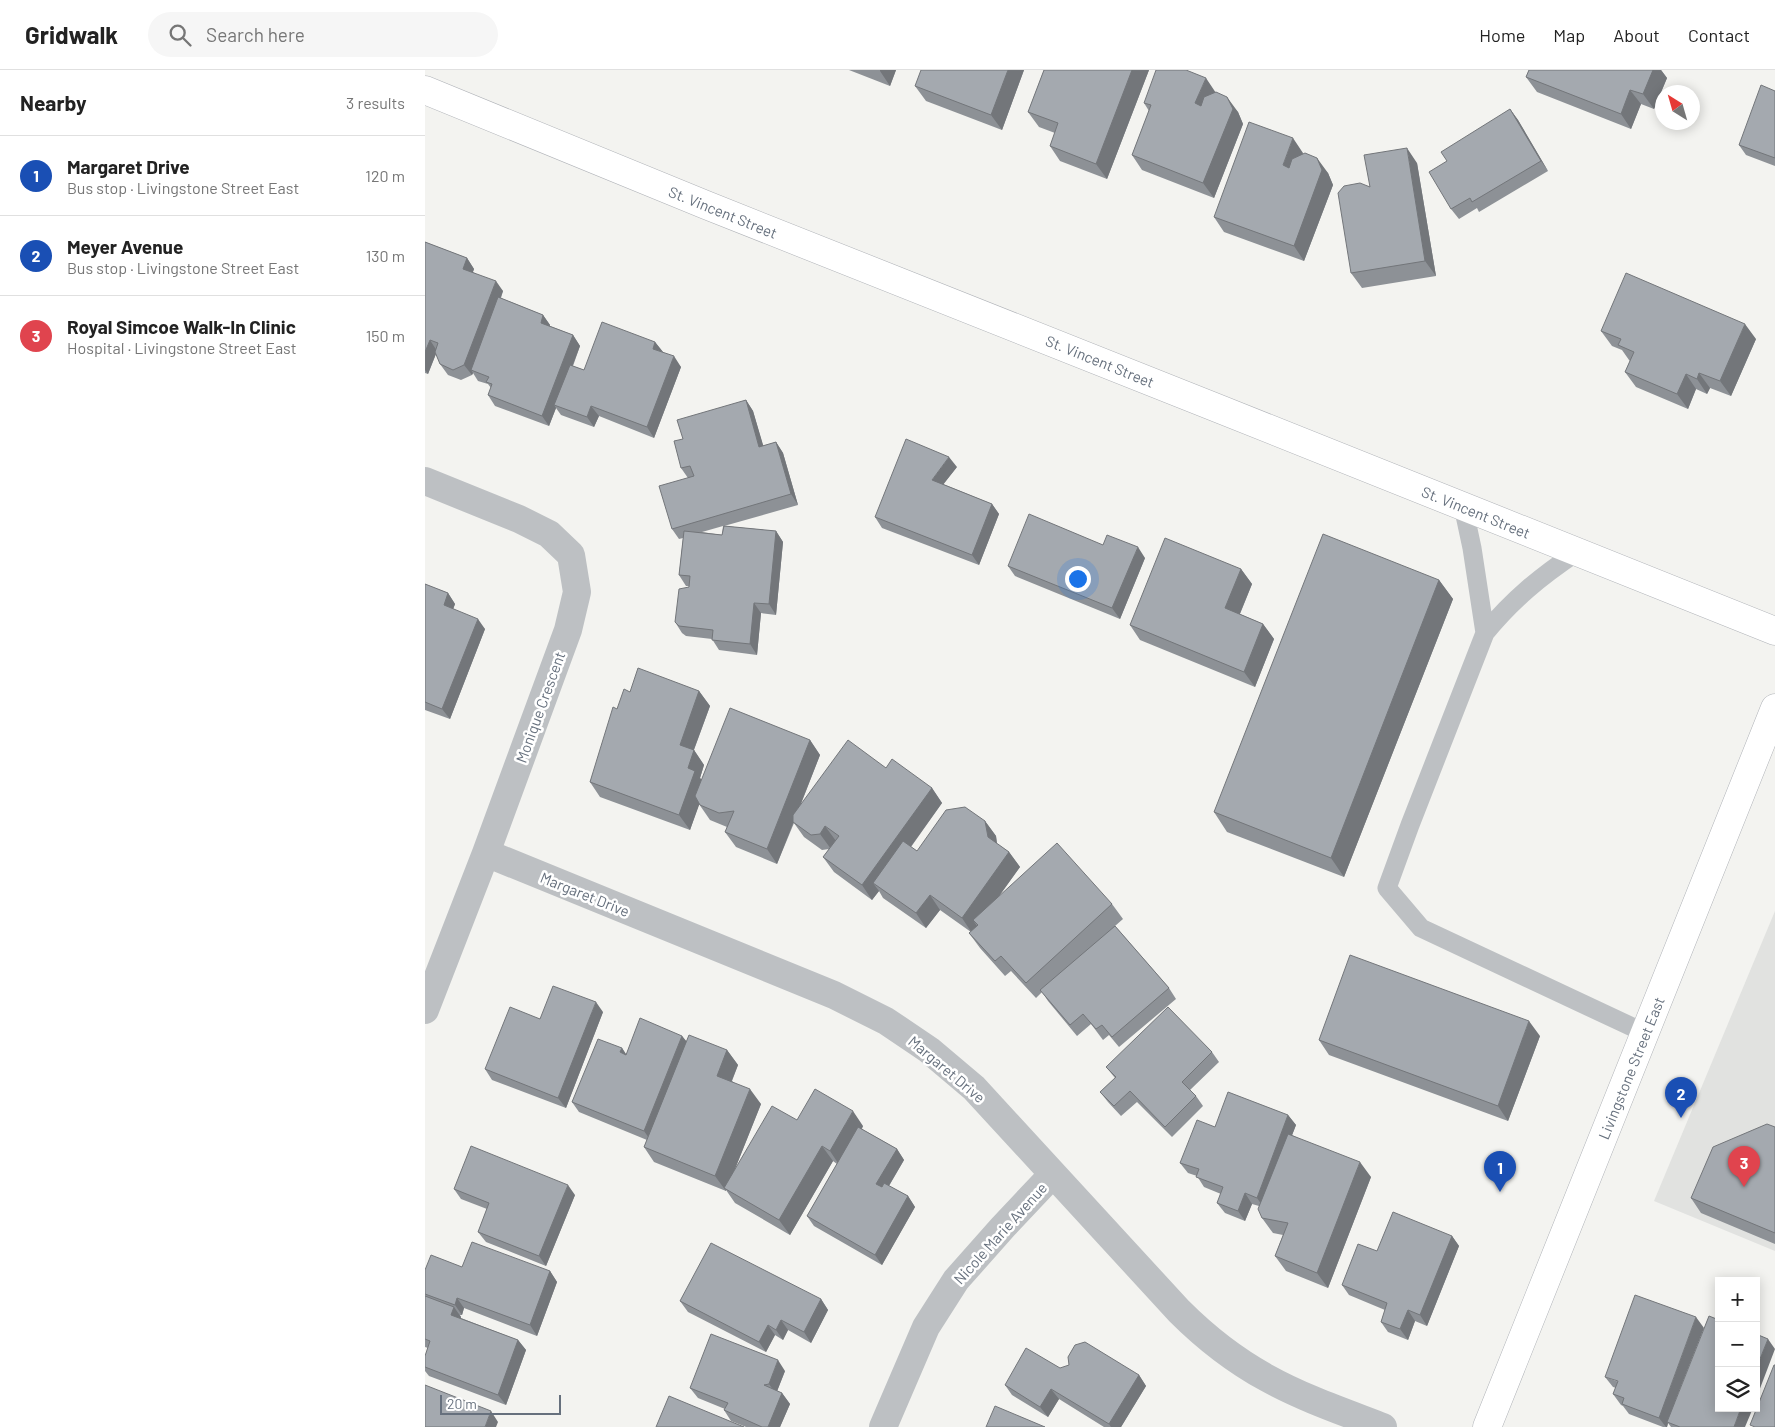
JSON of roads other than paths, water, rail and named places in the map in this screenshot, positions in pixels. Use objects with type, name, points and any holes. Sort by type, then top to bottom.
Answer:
[{"type":"main road","name":"St. Vincent Street","points":[[425,90],[715,209],[1775,632]]},
{"type":"main road","name":"Livingstone Street East","points":[[1487,1427],[1775,708]]},
{"type":"street","name":"Monique Crescent","points":[[425,481],[519,518],[549,534],[571,555],[577,592],[568,630],[486,853],[425,1010]]},
{"type":"street","name":"Margaret Drive","points":[[486,853],[834,995],[886,1020],[929,1050],[974,1088],[1179,1311],[1215,1343],[1267,1379],[1383,1427]]},
{"type":"street","name":"Nicole Marie Avenue","points":[[883,1427],[927,1327],[956,1280],[1053,1174]]},
{"type":"lane","points":[[1463,506],[1472,548],[1485,632]]},
{"type":"lane","points":[[1577,552],[1543,575],[1506,607],[1485,632],[1387,888],[1421,928],[1645,1033]]},
{"type":"place","name":"Meyer Avenue","points":[[1681,1118]]},
{"type":"place","name":"Royal Simcoe Walk-In Clinic","points":[[1744,1187]]},
{"type":"place","name":"Margaret Drive","points":[[1500,1192]]}]
